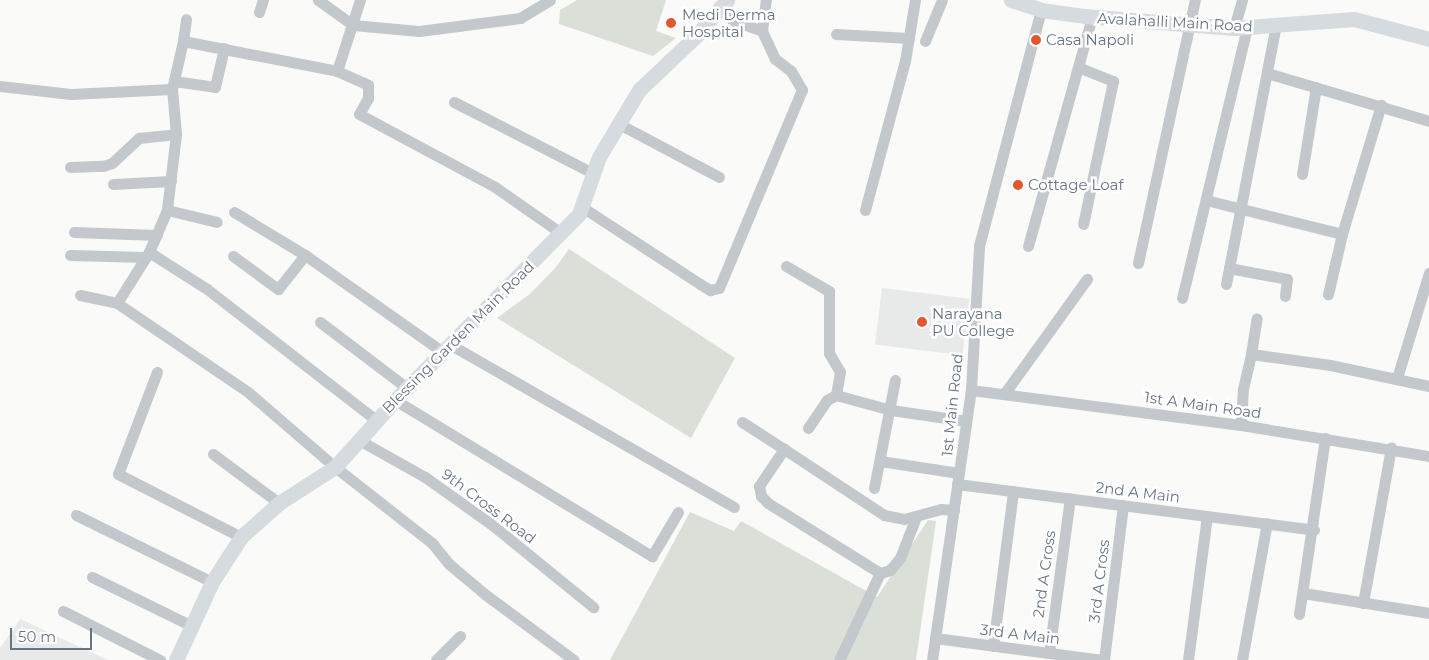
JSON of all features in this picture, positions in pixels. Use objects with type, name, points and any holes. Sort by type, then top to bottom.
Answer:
[{"type":"main road","name":"Avalahalli Main Road","points":[[1011,0],[1042,10],[1092,17],[1240,28],[1354,19],[1429,39]]},
{"type":"main road","name":"Blessing Garden Main Road","points":[[176,660],[212,582],[241,537],[279,503],[335,467],[395,400],[560,233],[582,207],[593,173],[639,90],[696,36],[726,1]]},
{"type":"street","points":[[259,12],[263,0]]},
{"type":"street","points":[[318,0],[353,25],[419,31],[466,28],[520,18],[550,0]]},
{"type":"street","points":[[337,71],[360,0]]},
{"type":"street","points":[[582,207],[710,290],[719,288],[802,90],[791,71],[775,59],[762,30],[766,0]]},
{"type":"street","points":[[865,210],[909,38],[915,0]]},
{"type":"street","points":[[925,41],[942,0]]},
{"type":"street","points":[[1138,263],[1195,0]]},
{"type":"street","points":[[1182,298],[1206,200],[1240,28],[1242,0]]},
{"type":"street","points":[[726,1],[732,20],[762,30]]},
{"type":"street","name":"1st Main Road","points":[[932,660],[971,390],[978,246],[1042,10]]},
{"type":"street","points":[[1028,246],[1092,17]]},
{"type":"street","points":[[117,302],[147,254],[167,210],[176,134],[173,85],[186,19]]},
{"type":"street","points":[[1226,284],[1276,25]]},
{"type":"street","points":[[836,34],[909,38]]},
{"type":"street","points":[[183,41],[337,71],[368,85],[368,98],[359,114],[495,187],[560,233]]},
{"type":"street","points":[[0,86],[71,94],[173,85],[215,87],[224,48]]},
{"type":"street","points":[[1078,67],[1112,82],[1083,224]]},
{"type":"street","points":[[1267,73],[1381,105],[1429,122]]},
{"type":"street","points":[[1302,174],[1316,87]]},
{"type":"street","points":[[454,102],[593,173]]},
{"type":"street","points":[[1328,294],[1342,234],[1381,105]]},
{"type":"street","points":[[619,124],[719,177]]},
{"type":"street","points":[[70,167],[112,163],[139,138],[176,134]]},
{"type":"street","points":[[113,184],[171,181]]},
{"type":"street","points":[[1206,200],[1342,234]]},
{"type":"street","points":[[167,210],[217,222]]},
{"type":"street","points":[[234,212],[305,255],[447,348],[734,507]]},
{"type":"street","points":[[74,232],[156,235]]},
{"type":"street","points":[[70,255],[147,254],[206,289],[376,421]]},
{"type":"street","points":[[233,256],[278,289],[305,255]]},
{"type":"street","points":[[786,266],[829,291],[829,353],[840,372],[836,395]]},
{"type":"street","points":[[1229,268],[1287,279],[1285,296]]},
{"type":"street","points":[[1397,378],[1429,273]]},
{"type":"street","points":[[1004,394],[1087,279]]},
{"type":"street","points":[[80,295],[117,302],[248,392],[335,467],[432,543],[449,564],[486,595],[574,660]]},
{"type":"street","points":[[1241,425],[1243,388],[1251,354],[1256,318]]},
{"type":"street","points":[[320,322],[407,388]]},
{"type":"street","points":[[1251,354],[1330,365],[1429,386]]},
{"type":"street","points":[[157,372],[118,474],[241,537]]},
{"type":"street","points":[[874,488],[891,410],[895,380]]},
{"type":"street","name":"1st A Main Road","points":[[971,390],[1241,425],[1391,447],[1429,456]]},
{"type":"street","points":[[808,428],[827,400],[836,395],[891,410],[966,422]]},
{"type":"street","points":[[395,400],[652,556],[678,512]]},
{"type":"street","points":[[742,422],[884,515],[904,519],[941,509],[954,510]]},
{"type":"street","points":[[1299,614],[1314,530],[1326,438]]},
{"type":"street","name":"9th Cross Road","points":[[359,440],[425,477],[491,524],[593,607]]},
{"type":"street","points":[[1363,603],[1391,447]]},
{"type":"street","points":[[784,449],[760,484],[761,496],[880,573]]},
{"type":"street","points":[[213,454],[279,503]]},
{"type":"street","name":"2nd A Main","points":[[880,461],[1014,491],[1314,530]]},
{"type":"street","points":[[992,646],[1014,491]]},
{"type":"street","name":"2nd A Cross","points":[[1049,653],[1070,498]]},
{"type":"street","name":"3rd A Cross","points":[[1103,660],[1123,505]]},
{"type":"street","points":[[76,515],[212,582]]},
{"type":"street","points":[[1188,660],[1207,516]]},
{"type":"street","points":[[839,660],[880,573],[890,570],[900,558],[916,517]]},
{"type":"street","points":[[1242,660],[1267,523]]},
{"type":"street","points":[[92,577],[192,626]]},
{"type":"street","points":[[1303,593],[1429,613]]},
{"type":"street","points":[[63,611],[160,660]]},
{"type":"street","points":[[436,660],[460,636]]},
{"type":"street","name":"3rd A Main","points":[[935,638],[1103,660]]},
{"type":"shaded area","points":[[577,0],[666,0],[656,31],[676,38],[653,56],[559,24],[560,10]]},
{"type":"shaded area","points":[[569,249],[735,358],[691,438],[497,318],[530,294],[556,267]]},
{"type":"shaded area","name":"Narayana PU College","points":[[882,288],[969,299],[962,355],[875,345]]},
{"type":"shaded area","points":[[690,512],[734,531],[741,521],[877,597],[928,520],[936,521],[916,660],[610,660]]},
{"type":"shaded area","points":[[20,619],[108,660],[0,660],[0,648]]},
{"type":"place","name":"Medi Derma Hospital","points":[[671,23]]},
{"type":"place","name":"Casa Napoli","points":[[1036,40]]},
{"type":"place","name":"Cottage Loaf","points":[[1018,185]]},
{"type":"place","name":"Narayana PU College","points":[[922,322]]}]
